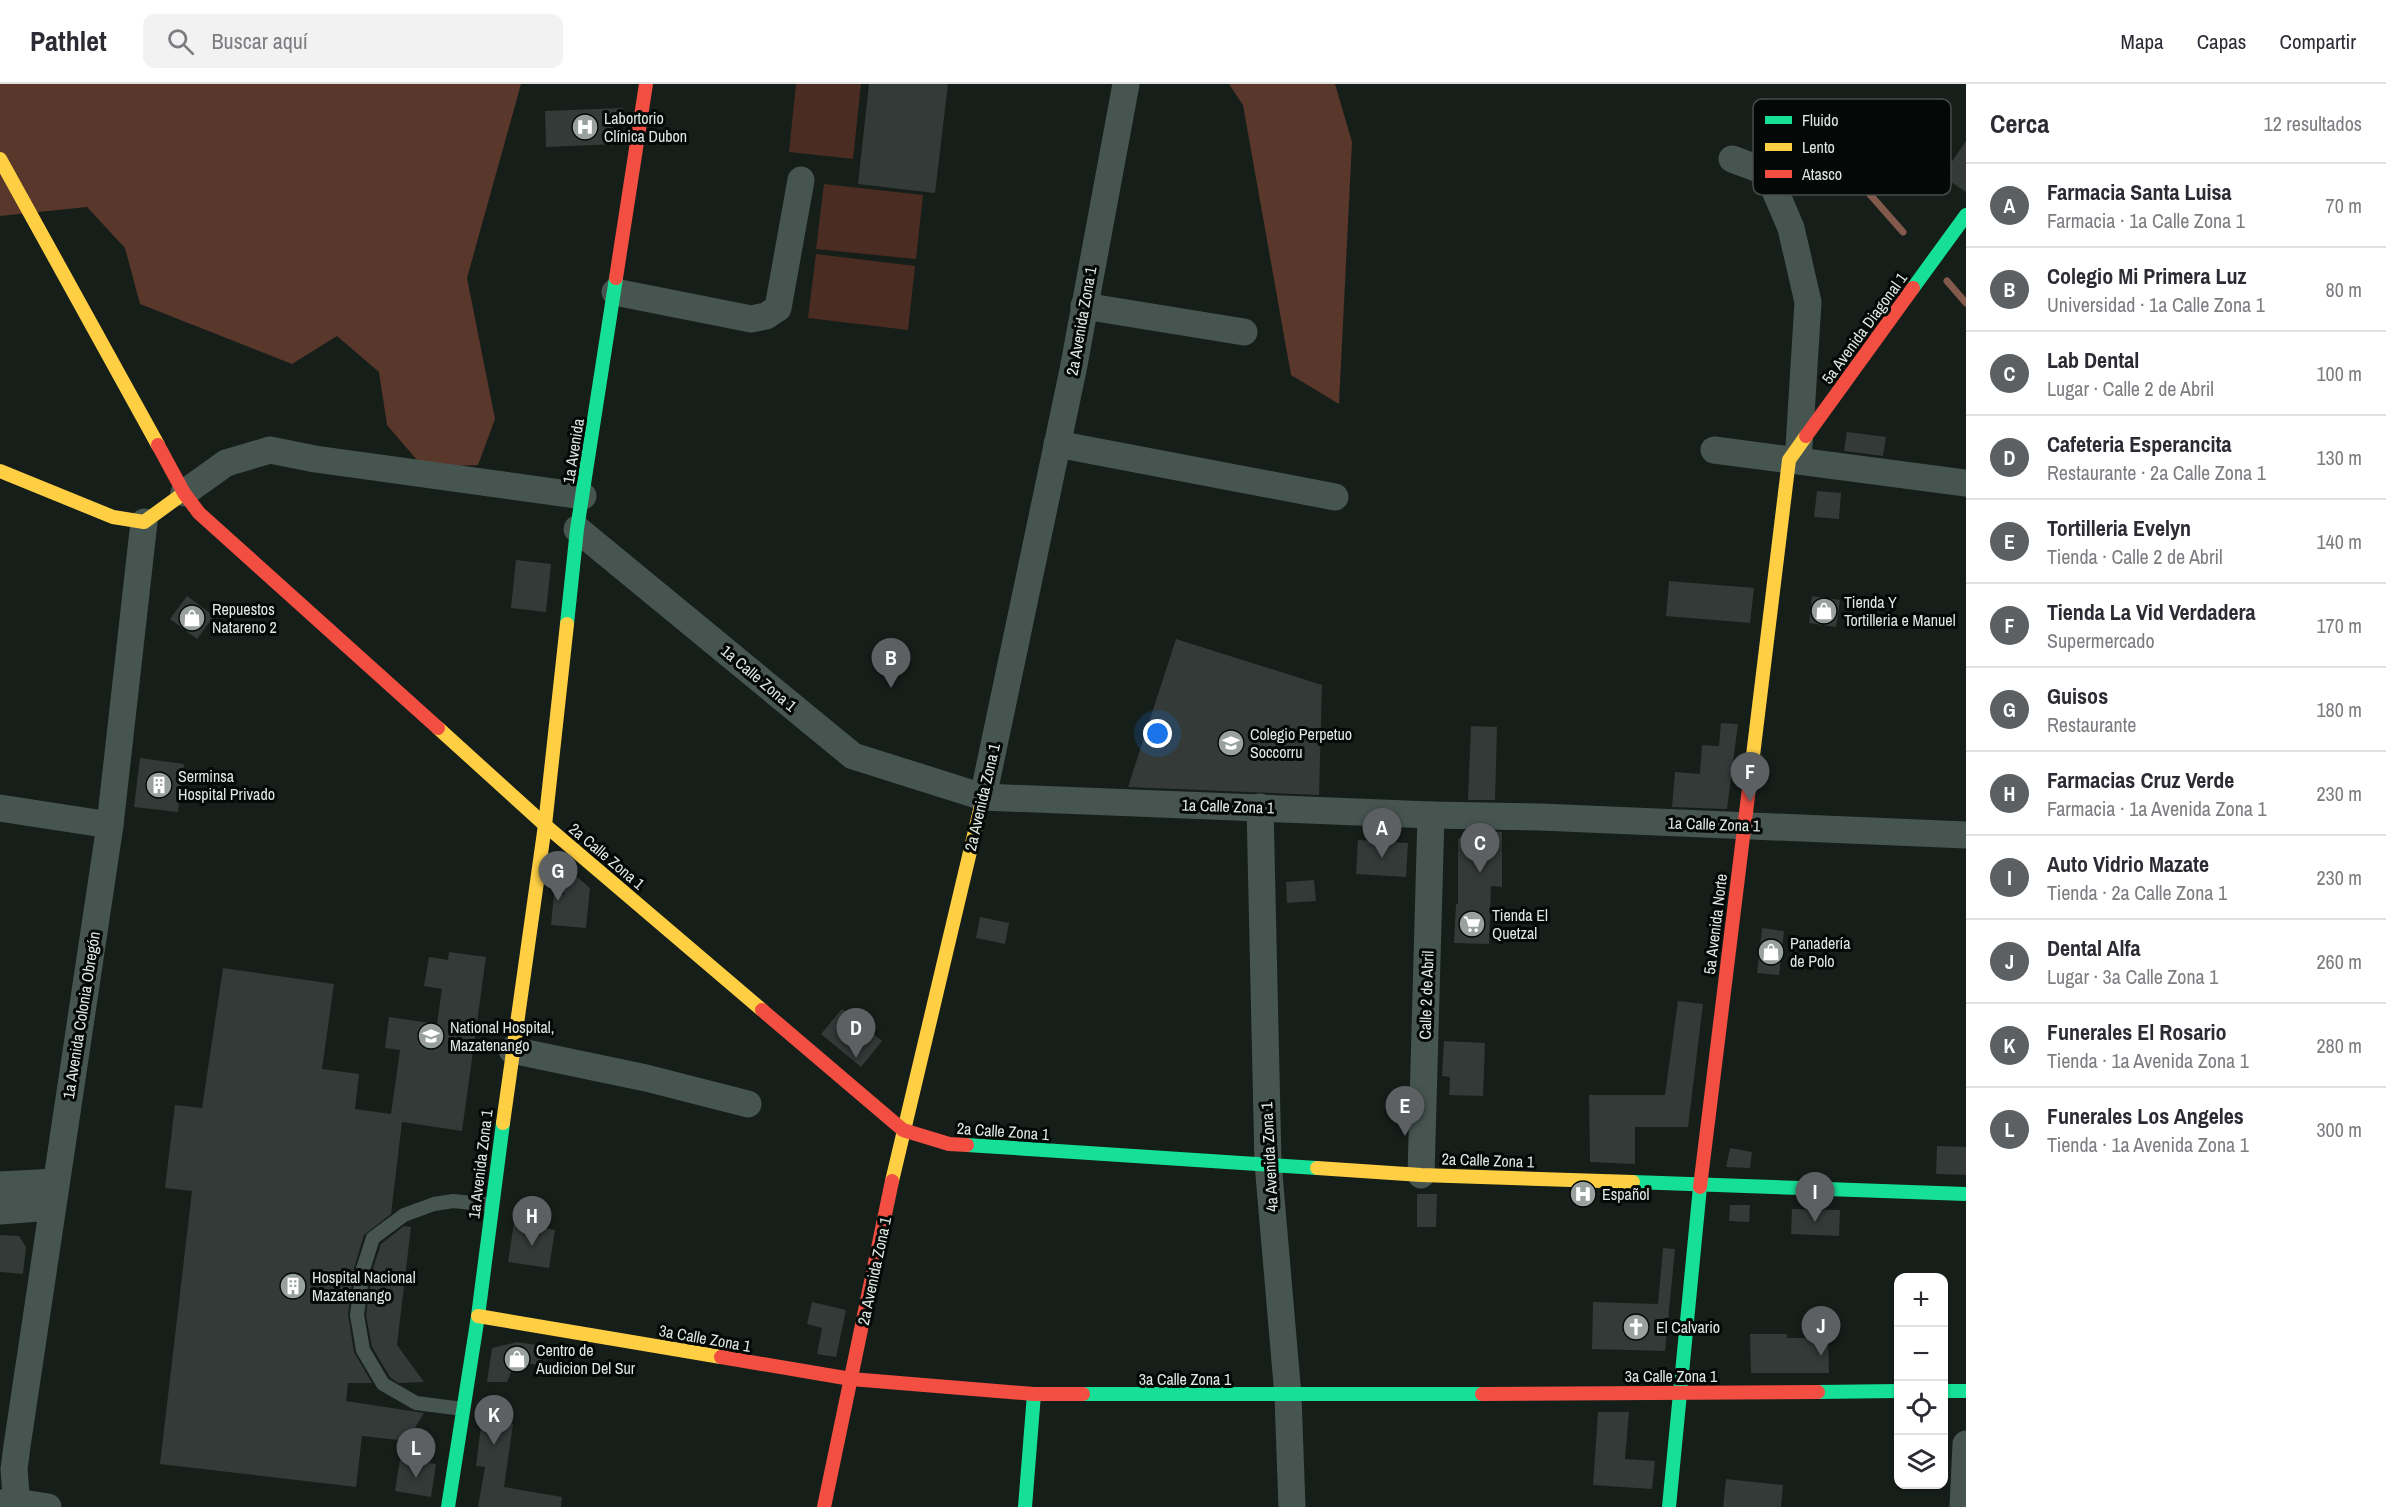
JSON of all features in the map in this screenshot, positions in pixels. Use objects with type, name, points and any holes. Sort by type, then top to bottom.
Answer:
[{"type":"main road","name":"1a Avenida","points":[[545,825],[578,529],[646,84]]},
{"type":"main road","name":"2a Calle Zona 1","points":[[0,159],[191,503],[545,825],[903,1130],[949,1144],[1421,1174],[1966,1194]]},
{"type":"main road","name":"5a Avenida Diagonal 1","points":[[1794,454],[1962,229],[1966,215]]},
{"type":"main road","name":"5a Avenida Norte","points":[[1669,1507],[1700,1184],[1744,825],[1794,454]]},
{"type":"main road","points":[[0,471],[113,518],[144,522],[191,503]]},
{"type":"main road","name":"2a Avenida Zona 1","points":[[824,1507],[903,1130],[983,797]]},
{"type":"main road","name":"1a Avenida Zona 1","points":[[448,1507],[478,1316],[512,1050],[545,825]]},
{"type":"main road","name":"3a Calle Zona 1","points":[[478,1316],[851,1379],[1034,1394],[1288,1396],[1894,1391]]},
{"type":"main road","points":[[1948,1391],[1966,1391]]},
{"type":"main road","points":[[1024,1507],[1034,1394]]},
{"type":"street","name":"2a Avenida Zona 1","points":[[983,797],[1057,444],[1126,84]]},
{"type":"street","points":[[1732,159],[1753,167]]},
{"type":"street","points":[[615,292],[751,319],[766,316],[778,308],[801,180]]},
{"type":"street","points":[[1777,195],[1791,228],[1808,302],[1794,454]]},
{"type":"street","points":[[1084,306],[1244,332]]},
{"type":"street","points":[[1057,444],[1335,497]]},
{"type":"street","points":[[191,503],[226,463],[270,450],[315,459],[583,496]]},
{"type":"street","points":[[1714,450],[1794,454],[1966,483]]},
{"type":"street","name":"1a Avenida Colonia Obregón","points":[[11,1504],[8,1457],[53,1194],[110,825],[144,522]]},
{"type":"street","name":"1a Calle Zona 1","points":[[578,529],[853,756],[983,797],[1966,835]]},
{"type":"street","name":"4a Avenida Zona 1","points":[[1260,807],[1268,1163],[1288,1396],[1292,1507]]},
{"type":"street","points":[[0,808],[110,825]]},
{"type":"street","name":"Calle 2 de Abril","points":[[1421,1174],[1431,815]]},
{"type":"street","points":[[512,1050],[646,1078],[748,1104]]},
{"type":"street","points":[[0,1185],[53,1194]]},
{"type":"street","points":[[0,1211],[53,1194]]},
{"type":"street","points":[[1963,1507],[1966,1444]]},
{"type":"street","points":[[11,1504],[48,1507]]},
{"type":"lane","points":[[464,1409],[416,1403],[383,1384],[363,1350],[357,1315],[363,1269],[373,1238],[404,1215],[434,1204],[453,1201],[492,1205]]},
{"type":"shaded area","points":[[0,84],[521,84],[467,278],[495,419],[478,465],[423,467],[387,425],[379,372],[337,336],[292,364],[140,304],[125,248],[87,207],[0,216]]},
{"type":"shaded area","points":[[796,84],[861,84],[853,159],[789,152]]},
{"type":"shaded area","points":[[1229,84],[1335,84],[1352,142],[1339,404],[1291,375],[1243,105]]},
{"type":"shaded area","points":[[824,184],[923,195],[916,259],[816,249]]},
{"type":"shaded area","points":[[816,254],[915,266],[908,330],[808,318]]},
{"type":"building","points":[[869,84],[948,84],[935,193],[858,184]]},
{"type":"building","name":"Labortorio Clínica Dubon","points":[[623,108],[618,144],[546,147],[545,111]]},
{"type":"building","points":[[1966,141],[1966,192],[1951,182],[1951,163]]},
{"type":"building","points":[[1847,432],[1886,437],[1883,456],[1844,451]]},
{"type":"building","points":[[1817,491],[1841,493],[1839,519],[1814,517]]},
{"type":"building","points":[[516,560],[551,564],[546,612],[511,608]]},
{"type":"building","points":[[1669,581],[1754,588],[1750,623],[1666,616]]},
{"type":"building","name":"Repuestos Natareno 2","points":[[187,596],[214,616],[197,639],[170,619]]},
{"type":"building","name":"Tienda Y Tortilleria e Manuel","points":[[1812,596],[1840,600],[1836,627],[1809,623]]},
{"type":"building","name":"Colegio Perpetuo Soccorru","points":[[1176,639],[1322,685],[1319,795],[1128,787]]},
{"type":"building","points":[[1721,723],[1738,724],[1727,809],[1672,807],[1675,772],[1700,774],[1702,745],[1719,746]]},
{"type":"building","points":[[1471,726],[1497,727],[1495,800],[1468,800]]},
{"type":"building","name":"Serminsa Hospital Privado","points":[[140,758],[184,764],[178,812],[134,807]]},
{"type":"building","points":[[1467,831],[1502,832],[1502,887],[1491,886],[1489,944],[1454,943],[1456,904],[1458,904],[1458,839]]},
{"type":"building","points":[[1358,840],[1408,843],[1406,877],[1356,874]]},
{"type":"building","points":[[563,865],[590,888],[586,928],[551,925],[554,894],[564,895]]},
{"type":"building","points":[[1314,880],[1316,901],[1287,903],[1286,882]]},
{"type":"building","points":[[980,917],[1009,923],[1005,944],[976,938]]},
{"type":"building","name":"Panadería de Polo","points":[[1762,928],[1784,931],[1779,975],[1757,973]]},
{"type":"building","name":"Hospital Nacional Mazatenango","points":[[449,952],[486,957],[462,1131],[402,1122],[391,1214],[364,1235],[354,1268],[348,1314],[354,1352],[372,1383],[348,1383],[346,1401],[424,1413],[407,1441],[362,1436],[356,1487],[160,1464],[192,1191],[165,1188],[175,1105],[202,1108],[223,968],[334,984],[322,1069],[359,1074],[355,1109],[391,1114],[400,1050],[385,1048],[389,1017],[437,1024],[442,989],[424,986],[429,957],[448,960]]},
{"type":"building","points":[[1678,1001],[1703,1004],[1688,1127],[1635,1127],[1635,1164],[1590,1162],[1589,1095],[1665,1095]]},
{"type":"building","points":[[842,1009],[882,1041],[861,1067],[821,1034]]},
{"type":"building","points":[[1444,1041],[1485,1043],[1483,1096],[1449,1095],[1450,1077],[1442,1076]]},
{"type":"building","points":[[1937,1146],[1966,1147],[1966,1175],[1936,1174]]},
{"type":"building","points":[[1730,1148],[1752,1152],[1750,1168],[1726,1167]]},
{"type":"building","points":[[1417,1194],[1437,1194],[1436,1227],[1417,1227]]},
{"type":"building","points":[[1730,1205],[1750,1205],[1749,1222],[1729,1221]]},
{"type":"building","points":[[1792,1209],[1840,1210],[1839,1236],[1791,1234]]},
{"type":"building","points":[[514,1223],[555,1230],[549,1268],[508,1262]]},
{"type":"building","points":[[404,1226],[411,1227],[397,1345],[424,1382],[398,1383],[390,1377],[372,1347],[366,1315],[372,1271],[381,1244]]},
{"type":"building","points":[[0,1235],[19,1236],[26,1247],[23,1274],[0,1272]]},
{"type":"building","name":"El Calvario","points":[[1663,1248],[1675,1249],[1665,1351],[1592,1349],[1593,1302],[1658,1304]]},
{"type":"building","points":[[812,1302],[846,1310],[836,1357],[817,1354],[822,1328],[807,1324]]},
{"type":"building","points":[[1750,1334],[1787,1334],[1787,1338],[1828,1338],[1829,1373],[1751,1373]]},
{"type":"building","name":"Centro de Audicion Del Sur","points":[[517,1342],[543,1346],[540,1365],[515,1362],[507,1382],[487,1382],[492,1348]]},
{"type":"building","points":[[1598,1412],[1629,1412],[1625,1459],[1655,1461],[1652,1489],[1593,1485]]},
{"type":"building","points":[[482,1419],[513,1424],[504,1487],[562,1497],[561,1507],[478,1507],[485,1467],[476,1466]]},
{"type":"building","points":[[400,1459],[436,1464],[431,1497],[395,1491]]},
{"type":"building","points":[[1726,1479],[1783,1485],[1781,1507],[1723,1507]]},
{"type":"waterway","points":[[1870,195],[1903,232]]},
{"type":"waterway","points":[[1947,281],[1966,303]]},
{"type":"traffic: fast","points":[[1913,288],[1966,215]]},
{"type":"traffic: fast","points":[[567,624],[577,529],[616,278]]},
{"type":"traffic: fast","points":[[448,1507],[478,1316],[503,1123]]},
{"type":"traffic: fast","points":[[967,1145],[1317,1168]]},
{"type":"traffic: fast","points":[[1633,1182],[1966,1194]]},
{"type":"traffic: fast","points":[[1669,1507],[1700,1187]]},
{"type":"traffic: fast","points":[[1818,1392],[1894,1391]]},
{"type":"traffic: fast","points":[[1948,1391],[1966,1391]]},
{"type":"traffic: fast","points":[[1025,1507],[1034,1394]]},
{"type":"traffic: fast","points":[[1083,1394],[1482,1394]]},
{"type":"traffic: slow","points":[[0,159],[158,445]]},
{"type":"traffic: slow","points":[[1750,780],[1789,460],[1806,436]]},
{"type":"traffic: slow","points":[[0,471],[113,517],[144,522],[184,493]]},
{"type":"traffic: slow","points":[[503,1123],[545,825],[567,624]]},
{"type":"traffic: slow","points":[[438,728],[545,825],[762,1010]]},
{"type":"traffic: slow","points":[[892,1181],[983,797]]},
{"type":"traffic: slow","points":[[1317,1168],[1421,1175],[1633,1182]]},
{"type":"traffic: slow","points":[[478,1316],[721,1357]]},
{"type":"traffic: jam","points":[[616,278],[646,84]]},
{"type":"traffic: jam","points":[[1806,436],[1913,288]]},
{"type":"traffic: jam","points":[[158,445],[184,493],[199,513],[438,728]]},
{"type":"traffic: jam","points":[[1700,1187],[1750,780]]},
{"type":"traffic: jam","points":[[762,1010],[903,1130],[949,1144],[967,1145]]},
{"type":"traffic: jam","points":[[824,1507],[892,1181]]},
{"type":"traffic: jam","points":[[721,1357],[851,1379],[1034,1394],[1083,1394]]},
{"type":"traffic: jam","points":[[1482,1394],[1818,1392]]},
{"type":"place","name":"Labortorio Clínica Dubon","points":[[585,127]]},
{"type":"place","name":"Tienda Y Tortilleria e Manuel","points":[[1824,611]]},
{"type":"place","name":"Repuestos Natareno 2","points":[[192,618]]},
{"type":"place","name":"Colegio Mi Primera Luz","points":[[891,688]]},
{"type":"place","name":"Colegio Perpetuo Soccorru","points":[[1231,743]]},
{"type":"place","name":"Serminsa Hospital Privado","points":[[159,785]]},
{"type":"place","name":"Tienda La Vid Verdadera","points":[[1750,802]]},
{"type":"place","name":"Farmacia Santa Luisa","points":[[1382,858]]},
{"type":"place","name":"Lab Dental","points":[[1480,873]]},
{"type":"place","name":"Guisos","points":[[558,901]]},
{"type":"place","name":"Tienda El Quetzal","points":[[1472,924]]},
{"type":"place","name":"Panadería de Polo","points":[[1771,952]]},
{"type":"place","name":"National Hospital, Mazatenango","points":[[431,1036]]},
{"type":"place","name":"Cafeteria Esperancita","points":[[856,1058]]},
{"type":"place","name":"Tortilleria Evelyn","points":[[1405,1136]]},
{"type":"place","name":"Español","points":[[1583,1194]]},
{"type":"place","name":"Auto Vidrio Mazate","points":[[1815,1222]]},
{"type":"place","name":"Farmacias Cruz Verde","points":[[532,1246]]},
{"type":"place","name":"Hospital Nacional Mazatenango","points":[[293,1286]]},
{"type":"place","name":"El Calvario","points":[[1636,1327]]},
{"type":"place","name":"Dental Alfa","points":[[1821,1356]]},
{"type":"place","name":"Centro de Audicion Del Sur","points":[[517,1359]]},
{"type":"place","name":"Funerales El Rosario","points":[[494,1445]]},
{"type":"place","name":"Funerales Los Angeles","points":[[416,1478]]}]
